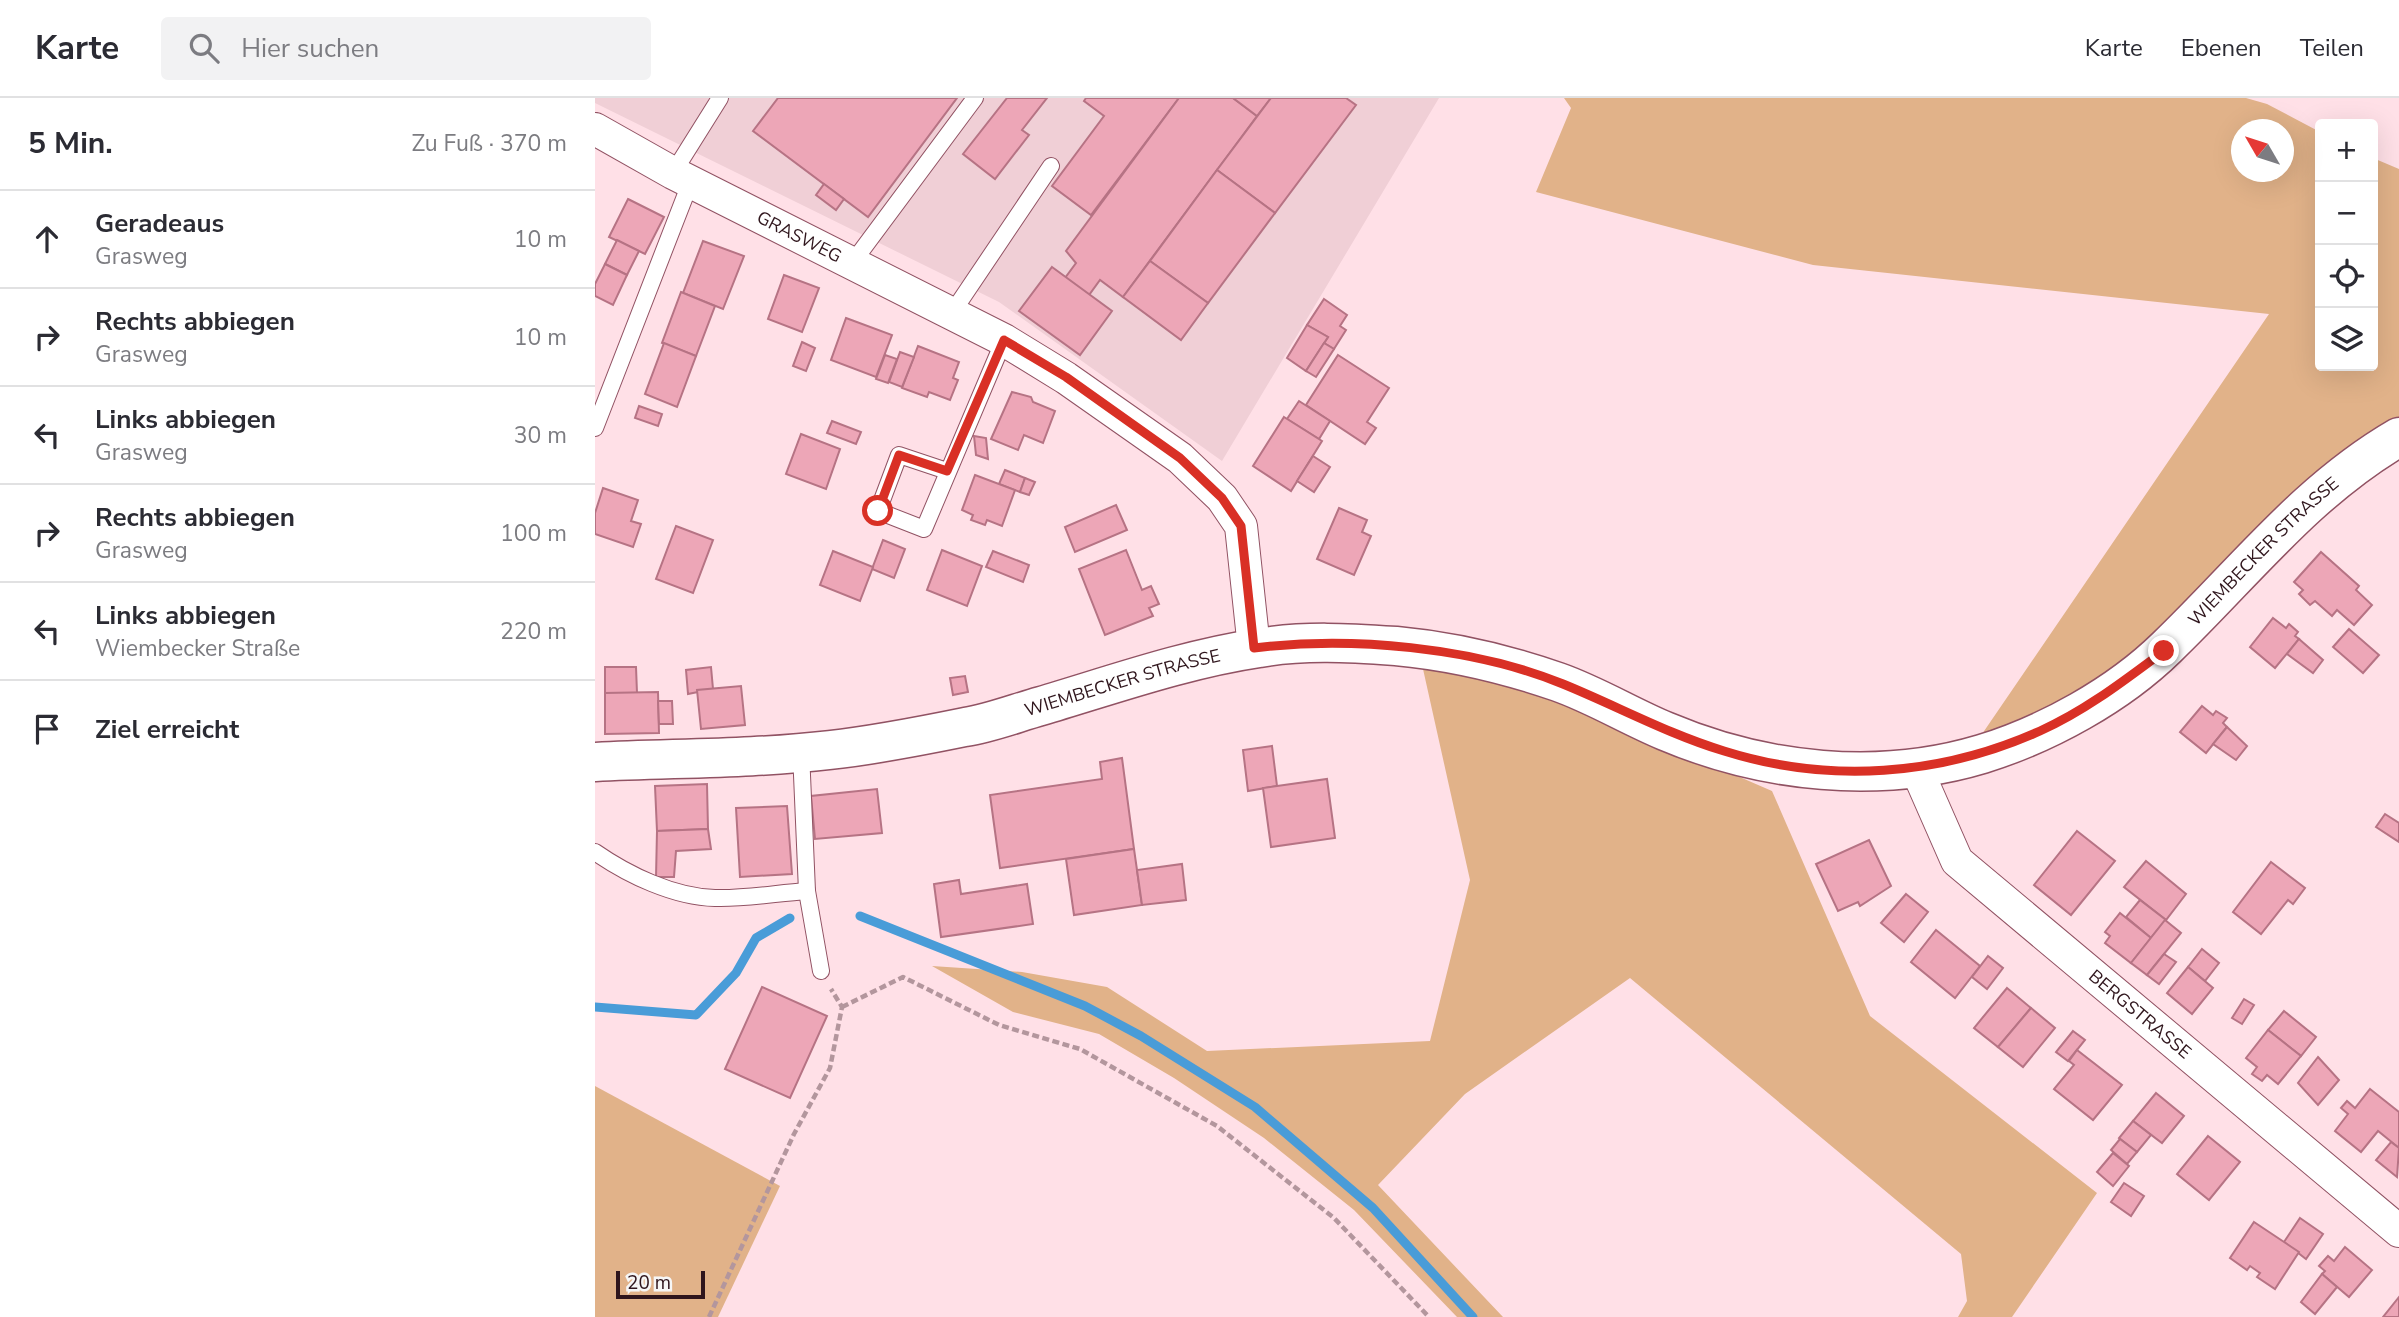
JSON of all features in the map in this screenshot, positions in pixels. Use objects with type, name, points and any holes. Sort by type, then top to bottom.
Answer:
[{"type":"street","name":"GRASWEG","points":[[595,129],[682,177],[1004,340],[1066,377],[1180,458],[1222,498],[1241,526],[1254,648]]},
{"type":"street","name":"WIEMBECKER STRASSE","points":[[595,762],[832,750],[967,727],[1143,676],[1254,648],[1326,643],[1391,646],[1449,653],[1560,683],[1668,733],[1727,752],[1784,766],[1847,771],[1917,770],[1983,753],[2041,731],[2108,693],[2164,651],[2271,537],[2320,492],[2399,437]]},
{"type":"street","name":"BERGSTRASSE","points":[[1917,770],[1957,861],[2399,1231]]},
{"type":"lane","points":[[595,428],[682,177],[720,98]]},
{"type":"lane","points":[[853,262],[975,98]]},
{"type":"lane","points":[[952,313],[1051,166]]},
{"type":"lane","points":[[947,471],[899,455],[878,511],[924,529],[1004,340]]},
{"type":"lane","points":[[801,752],[807,891],[821,971]]},
{"type":"lane","points":[[595,852],[622,871],[670,888],[714,898],[807,891]]},
{"type":"path","points":[[709,1317],[794,1134],[830,1068],[842,1007],[903,977],[999,1025],[1080,1049],[1217,1126],[1334,1218],[1429,1317]]},
{"type":"shaded area","points":[[595,98],[1439,98],[1222,461],[999,302],[595,103]]},
{"type":"shaded area","points":[[1564,98],[2246,98],[2267,104],[2315,129],[2315,371],[2378,371],[2378,160],[2399,169],[2399,423],[2126,662],[2038,717],[1980,737],[2269,314],[1813,265],[1536,192],[1571,108]]},
{"type":"shaded area","points":[[1421,660],[1555,697],[1772,791],[1870,1016],[2097,1193],[2012,1317],[1958,1317],[1967,1301],[1961,1254],[1630,978],[1465,1094],[1378,1185],[1503,1317],[1457,1317],[1354,1210],[1264,1138],[1174,1078],[1099,1034],[1013,1012],[932,966],[1022,972],[1107,987],[1207,1051],[1430,1041],[1470,880]]},
{"type":"shaded area","points":[[595,1086],[780,1186],[718,1317],[595,1317]]},
{"type":"building","points":[[778,98],[957,98],[868,217],[753,131]]},
{"type":"building","points":[[1007,98],[1047,98],[1022,130],[1029,135],[995,179],[963,154]]},
{"type":"building","points":[[1086,98],[1179,98],[1091,215],[1052,186],[1104,116],[1084,101]]},
{"type":"building","points":[[1179,98],[1233,98],[1257,116],[1123,297],[1100,280],[1089,295],[1065,278],[1076,263],[1066,251]]},
{"type":"building","points":[[1233,98],[1271,98],[1257,116]]},
{"type":"building","points":[[1271,98],[1346,98],[1356,105],[1275,213],[1217,170]]},
{"type":"building","points":[[1217,170],[1275,213],[1208,303],[1150,261]]},
{"type":"building","points":[[824,184],[844,199],[836,210],[816,195]]},
{"type":"building","points":[[628,199],[664,217],[645,254],[609,237]]},
{"type":"building","points":[[617,240],[639,251],[627,275],[605,264]]},
{"type":"building","points":[[703,241],[744,256],[723,309],[683,293]]},
{"type":"building","points":[[1150,261],[1208,303],[1181,340],[1123,297]]},
{"type":"building","points":[[605,264],[627,275],[613,305],[595,296],[595,284]]},
{"type":"building","points":[[1052,267],[1112,311],[1080,355],[1019,311]]},
{"type":"building","points":[[784,275],[819,288],[802,332],[768,319]]},
{"type":"building","points":[[681,292],[715,306],[696,356],[662,343]]},
{"type":"building","points":[[1324,299],[1347,315],[1340,326],[1346,330],[1334,349],[1324,343],[1328,337],[1307,325]]},
{"type":"building","points":[[846,318],[892,335],[876,377],[831,360]]},
{"type":"building","points":[[1307,325],[1328,337],[1306,371],[1287,358]]},
{"type":"building","points":[[802,342],[815,348],[806,371],[793,366]]},
{"type":"building","points":[[664,343],[696,356],[677,407],[645,394]]},
{"type":"building","points":[[1324,343],[1334,349],[1316,377],[1306,371]]},
{"type":"building","points":[[918,346],[959,362],[953,378],[958,380],[950,400],[929,392],[927,397],[902,388]]},
{"type":"building","points":[[900,352],[914,357],[902,387],[889,382]]},
{"type":"building","points":[[885,355],[897,359],[888,383],[876,379]]},
{"type":"building","points":[[1338,355],[1389,388],[1367,422],[1376,428],[1365,444],[1306,405]]},
{"type":"building","points":[[1012,392],[1031,397],[1033,402],[1055,411],[1043,443],[1024,435],[1018,450],[991,439]]},
{"type":"building","points":[[1299,401],[1330,421],[1319,439],[1287,419]]},
{"type":"building","points":[[639,406],[662,414],[658,426],[635,418]]},
{"type":"building","points":[[1284,417],[1322,441],[1291,491],[1253,466]]},
{"type":"building","points":[[832,421],[861,432],[856,444],[827,433]]},
{"type":"building","points":[[801,434],[840,449],[826,489],[786,474]]},
{"type":"building","points":[[974,436],[986,438],[988,459],[976,455]]},
{"type":"building","points":[[1313,456],[1330,467],[1314,492],[1297,481]]},
{"type":"building","points":[[1005,470],[1025,478],[1020,492],[999,484]]},
{"type":"building","points":[[975,475],[1015,490],[1002,526],[987,520],[985,525],[971,520],[973,515],[962,510]]},
{"type":"building","points":[[1025,478],[1035,482],[1029,495],[1020,492]]},
{"type":"building","points":[[603,488],[638,500],[631,521],[641,524],[633,547],[595,534],[595,513]]},
{"type":"building","points":[[1116,505],[1127,530],[1075,552],[1065,527]]},
{"type":"building","points":[[1339,508],[1367,520],[1362,532],[1371,536],[1354,575],[1317,559]]},
{"type":"building","points":[[676,526],[713,540],[693,593],[656,579]]},
{"type":"building","points":[[883,540],[905,549],[894,578],[872,569]]},
{"type":"building","points":[[942,550],[982,566],[967,606],[927,590]]},
{"type":"building","points":[[1126,550],[1142,590],[1151,586],[1159,604],[1149,608],[1153,616],[1105,635],[1079,569]]},
{"type":"building","points":[[833,551],[873,567],[860,601],[820,585]]},
{"type":"building","points":[[993,551],[1029,565],[1023,582],[986,567]]},
{"type":"building","points":[[2321,552],[2359,586],[2356,590],[2372,605],[2354,625],[2337,610],[2332,616],[2315,601],[2310,605],[2299,594],[2303,590],[2294,582]]},
{"type":"building","points":[[2273,618],[2286,628],[2289,624],[2298,632],[2295,636],[2299,639],[2275,668],[2250,647]]},
{"type":"building","points":[[2349,629],[2379,655],[2363,673],[2333,647]]},
{"type":"building","points":[[2299,639],[2323,660],[2313,673],[2287,654]]},
{"type":"building","points":[[605,667],[636,667],[637,693],[605,693]]},
{"type":"building","points":[[711,667],[713,689],[688,694],[686,670]]},
{"type":"building","points":[[965,676],[968,692],[953,695],[950,678]]},
{"type":"building","points":[[741,686],[745,725],[701,729],[697,690]]},
{"type":"building","points":[[658,692],[659,733],[605,734],[605,693]]},
{"type":"building","points":[[658,701],[672,701],[673,724],[659,724]]},
{"type":"building","points":[[2202,706],[2213,715],[2216,711],[2227,718],[2223,723],[2227,727],[2206,753],[2180,732]]},
{"type":"building","points":[[2227,727],[2247,746],[2236,760],[2213,744]]},
{"type":"building","points":[[1272,746],[1277,786],[1248,791],[1243,750]]},
{"type":"building","points":[[1122,758],[1134,849],[1000,868],[990,795],[1102,779],[1100,762]]},
{"type":"building","points":[[1327,779],[1335,838],[1271,847],[1263,788]]},
{"type":"building","points":[[707,784],[708,829],[657,831],[655,786]]},
{"type":"building","points":[[877,789],[882,833],[815,839],[811,796]]},
{"type":"building","points":[[787,806],[792,874],[740,877],[736,808]]},
{"type":"building","points":[[2385,814],[2399,823],[2399,842],[2376,827]]},
{"type":"building","points":[[708,829],[711,849],[676,851],[674,877],[656,877],[657,831]]},
{"type":"building","points":[[2077,831],[2115,861],[2071,915],[2034,885]]},
{"type":"building","points":[[1869,840],[1891,886],[1860,906],[1858,902],[1838,911],[1816,864]]},
{"type":"building","points":[[1134,849],[1142,905],[1074,915],[1066,859]]},
{"type":"building","points":[[2146,861],[2186,894],[2166,920],[2124,887]]},
{"type":"building","points":[[2271,862],[2305,888],[2293,904],[2288,900],[2261,934],[2233,912]]},
{"type":"building","points":[[1182,864],[1186,900],[1142,905],[1137,870]]},
{"type":"building","points":[[959,880],[961,894],[1027,884],[1033,924],[941,937],[934,884]]},
{"type":"building","points":[[1906,894],[1928,912],[1904,942],[1881,923]]},
{"type":"building","points":[[2140,900],[2166,920],[2151,938],[2126,917]]},
{"type":"building","points":[[2120,913],[2151,938],[2131,963],[2105,943],[2110,936],[2105,932]]},
{"type":"building","points":[[2165,920],[2181,933],[2147,975],[2131,963]]},
{"type":"building","points":[[1936,930],[1980,966],[1955,998],[1911,962]]},
{"type":"building","points":[[2202,949],[2219,963],[2205,981],[2188,967]]},
{"type":"building","points":[[2164,954],[2176,962],[2159,984],[2147,975]]},
{"type":"building","points":[[1988,956],[2003,968],[1987,989],[1972,977]]},
{"type":"building","points":[[2188,967],[2213,988],[2192,1014],[2167,993]]},
{"type":"building","points":[[762,987],[827,1016],[790,1098],[725,1069]]},
{"type":"building","points":[[2007,988],[2031,1008],[1998,1047],[1974,1028]]},
{"type":"building","points":[[2244,999],[2254,1005],[2242,1024],[2232,1018]]},
{"type":"building","points":[[2031,1008],[2055,1028],[2023,1067],[1998,1047]]},
{"type":"building","points":[[2284,1011],[2316,1037],[2301,1056],[2268,1030]]},
{"type":"building","points":[[2268,1030],[2301,1056],[2278,1084],[2267,1075],[2262,1081],[2252,1074],[2257,1067],[2246,1058]]},
{"type":"building","points":[[2073,1031],[2085,1040],[2068,1061],[2056,1052]]},
{"type":"building","points":[[2077,1050],[2122,1085],[2093,1120],[2054,1089],[2074,1065],[2069,1061]]},
{"type":"building","points":[[2318,1057],[2339,1080],[2318,1105],[2298,1083]]},
{"type":"building","points":[[2370,1089],[2399,1112],[2399,1148],[2378,1131],[2361,1152],[2335,1131],[2348,1114],[2341,1108],[2347,1101],[2355,1108]]},
{"type":"building","points":[[2156,1093],[2184,1116],[2162,1143],[2133,1121]]},
{"type":"building","points":[[2133,1121],[2151,1135],[2137,1152],[2119,1138]]},
{"type":"building","points":[[2208,1136],[2240,1162],[2209,1200],[2177,1174]]},
{"type":"building","points":[[2120,1139],[2137,1152],[2127,1164],[2111,1150]]},
{"type":"building","points":[[2391,1142],[2399,1148],[2397,1177],[2376,1160]]},
{"type":"building","points":[[2113,1153],[2129,1166],[2113,1186],[2097,1172]]},
{"type":"building","points":[[2124,1183],[2144,1196],[2131,1216],[2111,1202]]},
{"type":"building","points":[[2300,1218],[2323,1234],[2306,1259],[2284,1242]]},
{"type":"building","points":[[2254,1222],[2299,1252],[2275,1289],[2257,1277],[2260,1273],[2250,1266],[2247,1270],[2230,1258]]},
{"type":"building","points":[[2345,1247],[2372,1270],[2349,1297],[2322,1274],[2325,1271],[2319,1266],[2328,1256],[2334,1261]]},
{"type":"building","points":[[2322,1274],[2337,1287],[2315,1314],[2301,1302]]},
{"type":"building","points":[[2399,1297],[2399,1317],[2383,1317]]},
{"type":"waterway","points":[[860,916],[1085,1006],[1141,1036],[1255,1107],[1373,1208],[1473,1317]]},
{"type":"waterway","points":[[595,1007],[696,1015],[736,973],[756,938],[790,918]]},
{"type":"route","points":[[878,511],[899,455],[947,471],[1004,340],[1066,377],[1180,458],[1222,498],[1241,526],[1254,648],[1292,643],[1391,646],[1480,660],[1560,683],[1668,733],[1727,752],[1784,766],[1847,771],[1917,770],[1983,753],[2041,731],[2108,693],[2164,651]]}]
